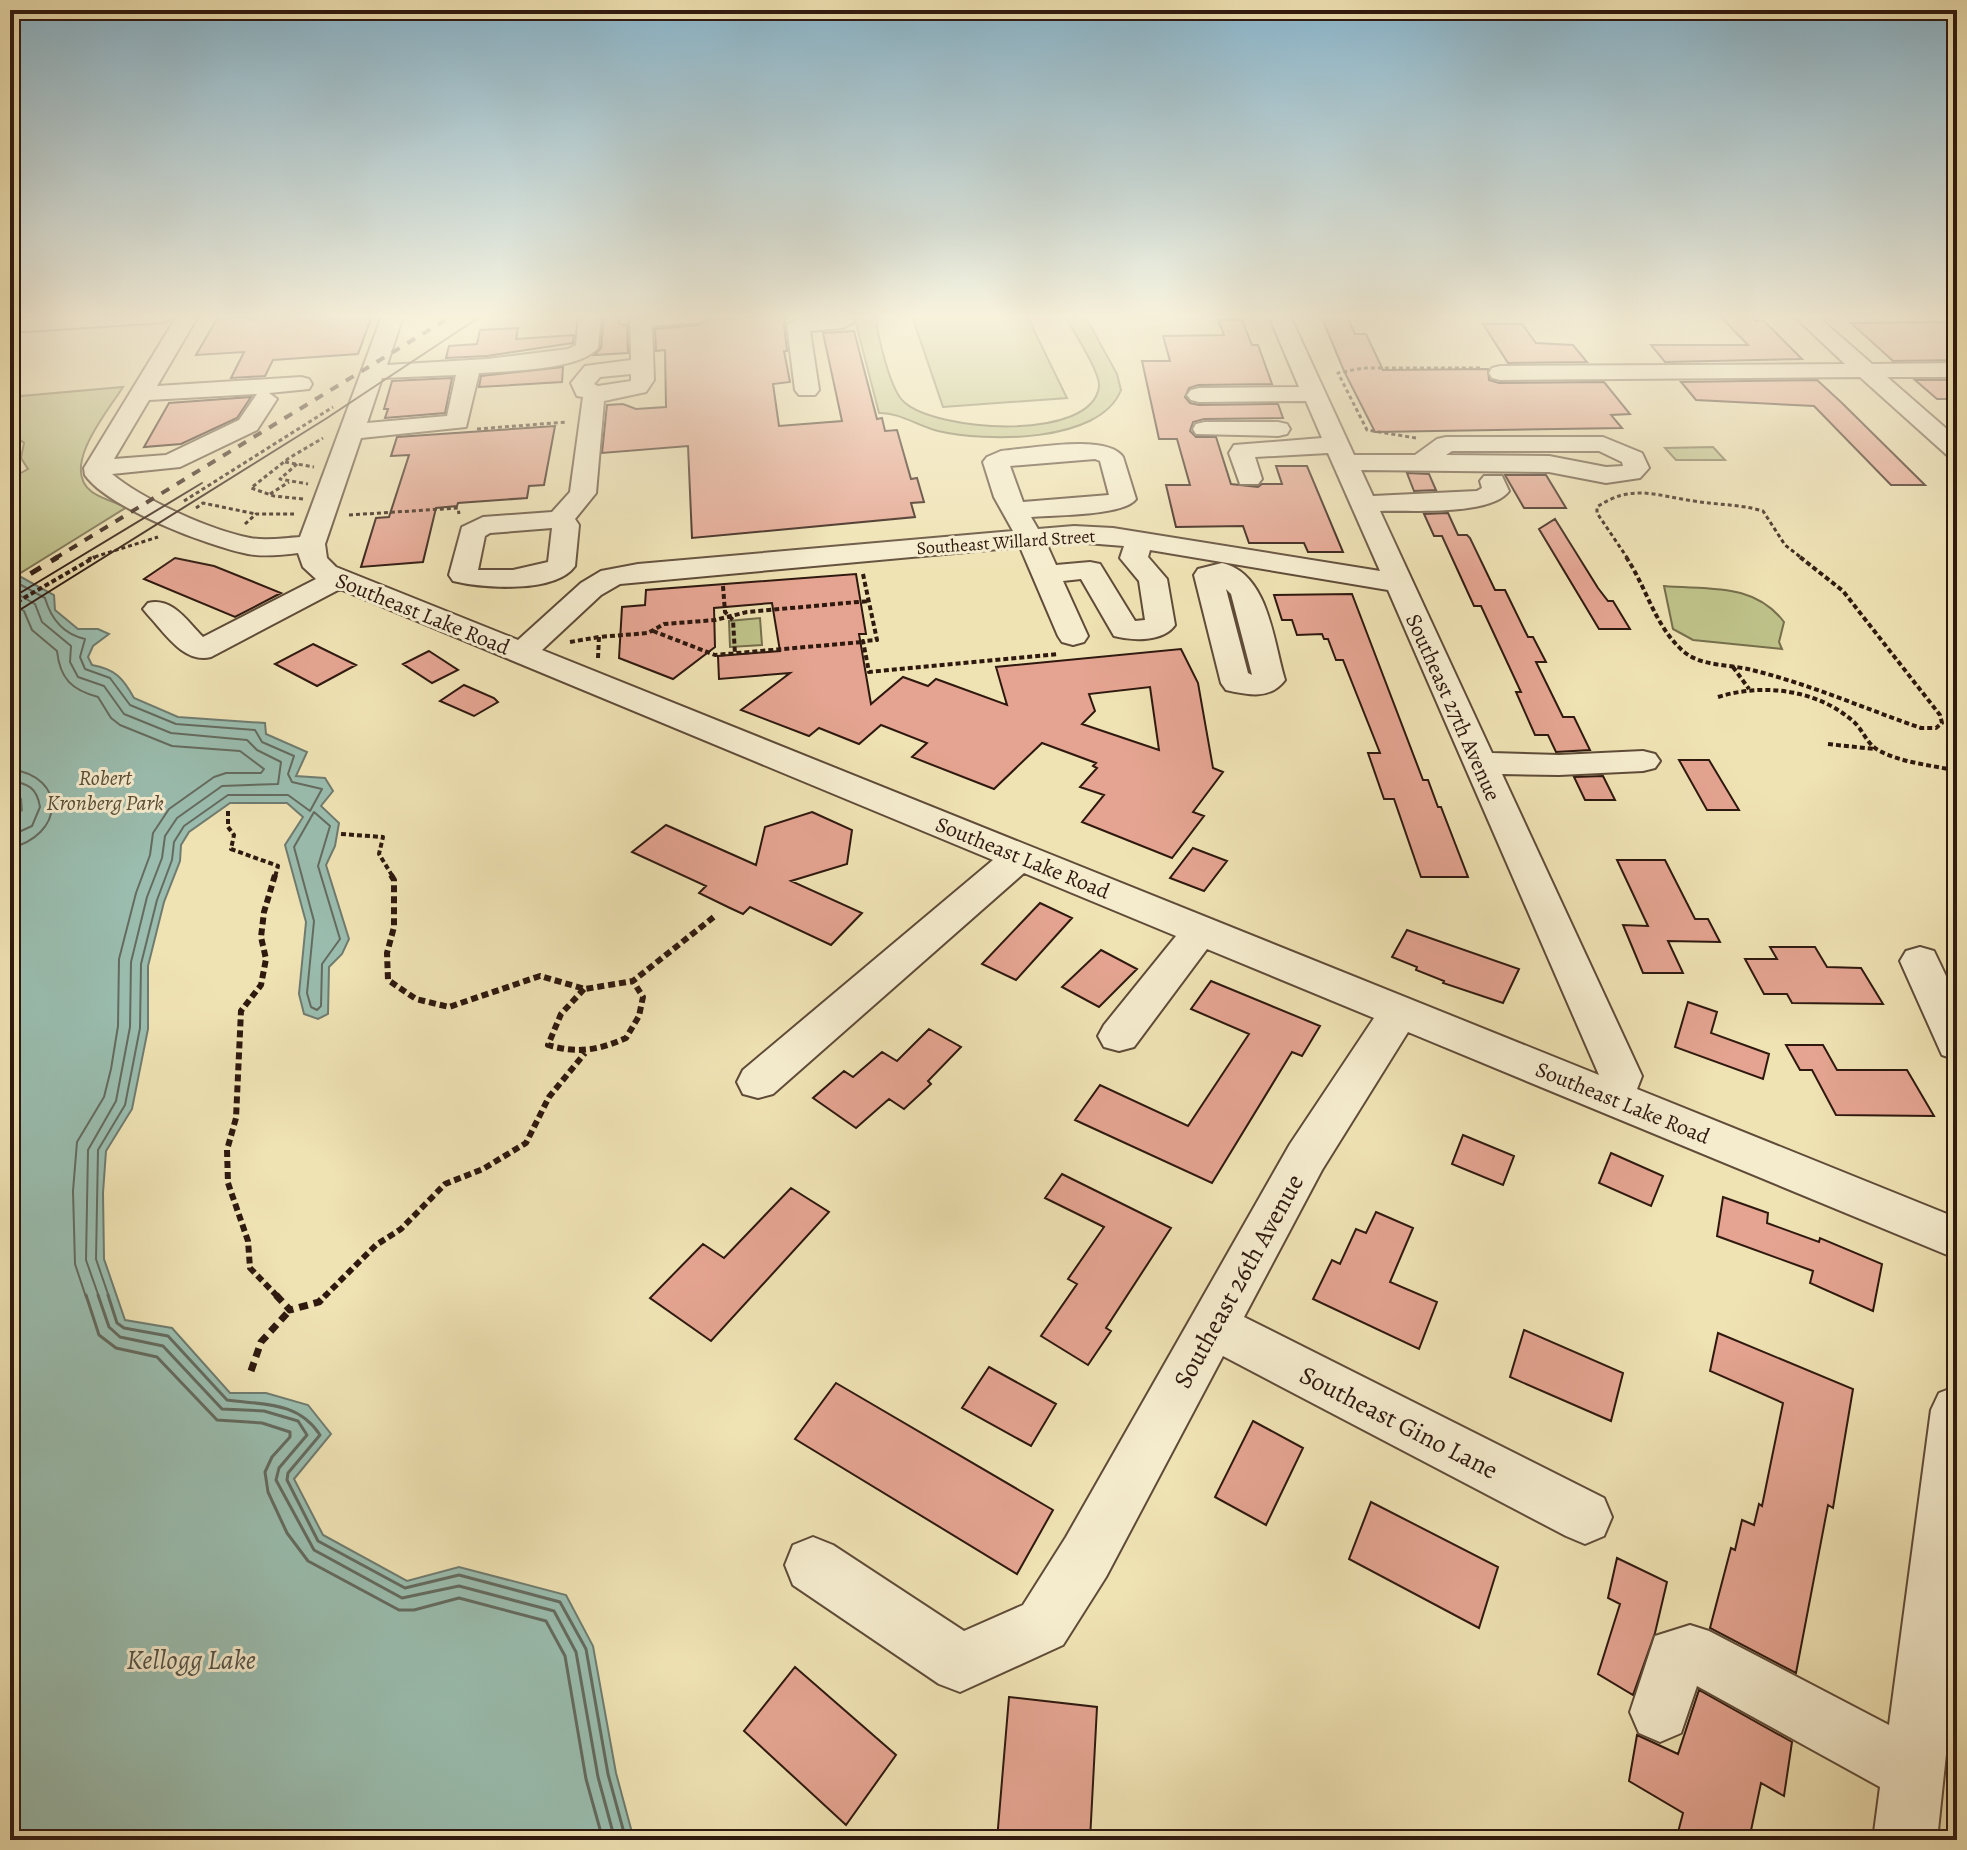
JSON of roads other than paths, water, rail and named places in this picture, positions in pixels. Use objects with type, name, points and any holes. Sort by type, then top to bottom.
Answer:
[{"type":"street","points":[[104,461],[136,402]]},
{"type":"street","points":[[104,461],[171,462],[248,425],[263,402]]},
{"type":"street","points":[[104,461],[161,512],[237,543],[261,547],[302,535],[354,431],[363,402]]},
{"type":"street","points":[[354,431],[458,422],[462,402]]},
{"type":"street","points":[[592,402],[583,493],[560,519],[483,525],[472,533],[463,575],[477,580],[547,574],[601,583]]},
{"type":"street","name":"Southeast 27th Avenue","points":[[1317,402],[1621,1076],[1612,1097]]},
{"type":"street","points":[[1902,402],[1957,451]]},
{"type":"street","points":[[1205,429],[1336,445],[1431,454],[1561,464],[1606,475],[1631,473],[1636,468],[1633,458],[1603,444],[1446,444],[1431,454]]},
{"type":"street","points":[[1249,479],[1241,453],[1243,450],[1336,445]]},
{"type":"street","points":[[1363,504],[1483,499],[1496,491],[1493,481]]},
{"type":"street","points":[[1017,510],[1045,574],[1070,645]]},
{"type":"street","points":[[547,574],[561,566],[566,525],[560,519]]},
{"type":"street","name":"Southeast Willard Street","points":[[601,583],[723,565],[1092,534],[1139,540],[1222,562],[1399,583]]},
{"type":"street","name":"Southeast Lake Road","points":[[302,535],[316,566],[338,579],[1957,1239]]},
{"type":"street","points":[[1045,574],[1090,570],[1125,630],[1155,629],[1160,625],[1153,579],[1134,558],[1139,540]]},
{"type":"street","points":[[158,609],[200,651],[338,579]]},
{"type":"street","points":[[521,653],[601,583]]},
{"type":"street","points":[[1480,763],[1643,761]]},
{"type":"street","points":[[758,1082],[1020,856]]},
{"type":"street","points":[[1119,1036],[1201,930]]},
{"type":"street","points":[[1920,961],[1957,1044]]},
{"type":"street","name":"Southeast 26th Avenue","points":[[813,1565],[960,1663],[1043,1625],[1086,1557],[1306,1157],[1400,1012]]},
{"type":"street","name":"Southeast Gino Lane","points":[[1214,1326],[1585,1517]]},
{"type":"street","points":[[1905,1840],[1957,1410]]},
{"type":"street","points":[[1660,1712],[1676,1657],[1690,1654],[1709,1660],[1913,1771]]},
{"type":"water","name":"Kellogg Lake","points":[[10,571],[54,595],[55,610],[78,629],[98,629],[109,634],[93,646],[88,657],[92,665],[118,676],[134,698],[178,717],[265,723],[266,734],[307,752],[296,776],[325,778],[333,791],[321,806],[339,823],[335,846],[326,865],[349,939],[342,954],[329,967],[328,1014],[318,1019],[304,1014],[299,994],[306,922],[285,845],[303,817],[287,803],[230,803],[189,832],[181,845],[180,861],[164,902],[148,966],[148,1029],[132,1109],[106,1151],[104,1259],[125,1320],[172,1328],[230,1393],[266,1393],[308,1405],[331,1434],[294,1479],[323,1535],[407,1581],[459,1567],[566,1595],[593,1646],[616,1773],[634,1840],[10,1840],[10,839],[14,825],[10,820],[22,810],[21,799],[10,799]]},
{"type":"tram line","points":[[10,616],[351,402]]},
{"type":"tram line","points":[[10,599],[202,483]]},
{"type":"railway","points":[[54,559],[311,402]]},
{"type":"railway","points":[[10,586],[58,557]]},
{"type":"park label","name":"Robert Kronberg Park","points":[[105,790]]}]
